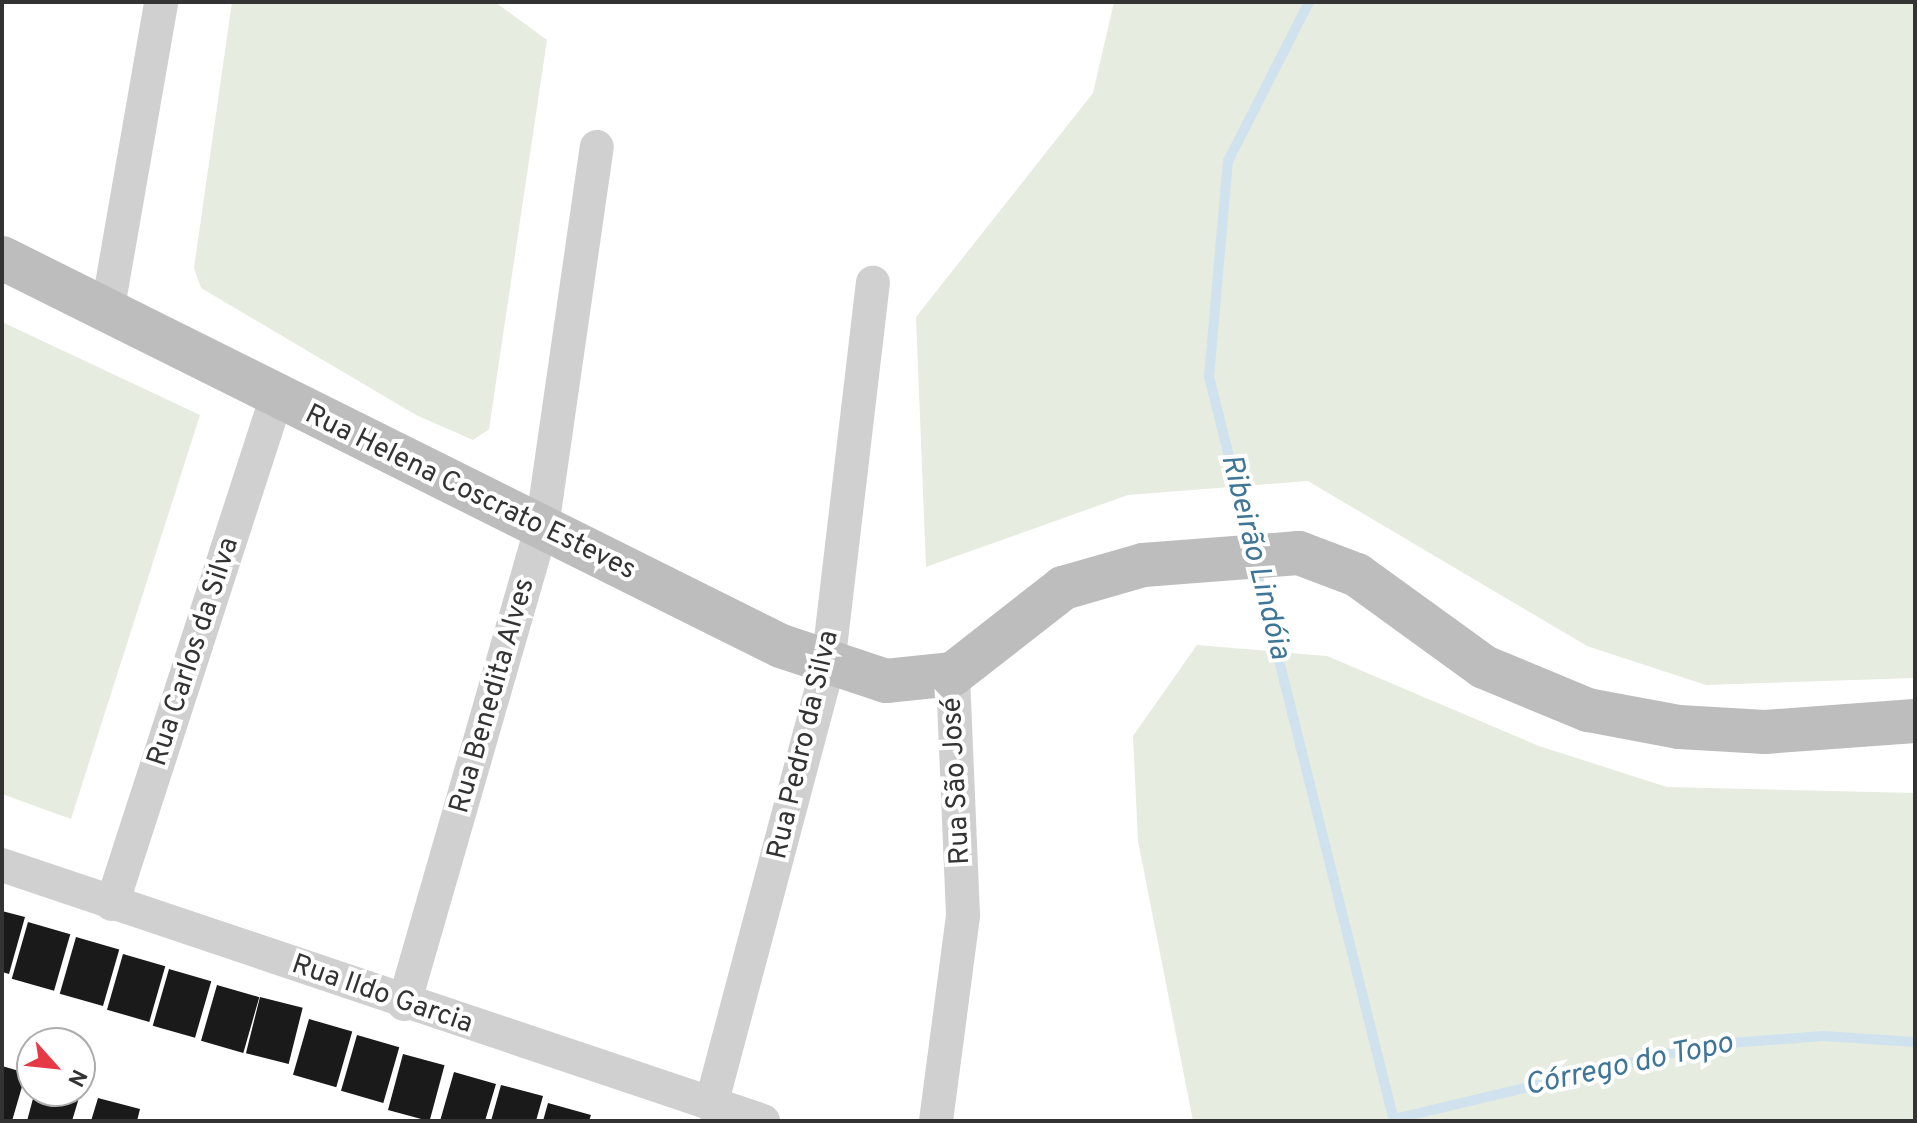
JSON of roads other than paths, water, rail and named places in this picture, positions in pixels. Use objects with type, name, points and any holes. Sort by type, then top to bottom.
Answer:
[{"type":"street","points":[[107,313],[161,2]]},
{"type":"street","name":"Rua Benedita Alves","points":[[404,1004],[542,527],[597,147]]},
{"type":"street","name":"Rua Helena Coscrato Esteves","points":[[2,258],[276,399],[828,665],[886,681],[953,674]]},
{"type":"street","name":"Rua Pedro da Silva","points":[[711,1105],[828,665],[873,283]]},
{"type":"street","name":"Rua Carlos da Silva","points":[[112,904],[276,399]]},
{"type":"street","name":"Rua São José","points":[[936,1121],[963,915],[953,674],[1063,588],[1143,565],[1299,553],[1357,575],[1484,667],[1588,710],[1679,727],[1765,732],[1915,721]]},
{"type":"street","name":"Rua Ildo Garcia","points":[[2,865],[404,1004],[763,1121]]},
{"type":"waterway","name":"Ribeirão Lindóia","points":[[1252,548],[1209,377],[1228,161],[1309,2]]},
{"type":"waterway","name":"Ribeirão Lindóia","points":[[1256,568],[1394,1121]]},
{"type":"waterway","name":"Córrego do Topo","points":[[1394,1119],[1704,1045],[1823,1036],[1915,1042]]}]
